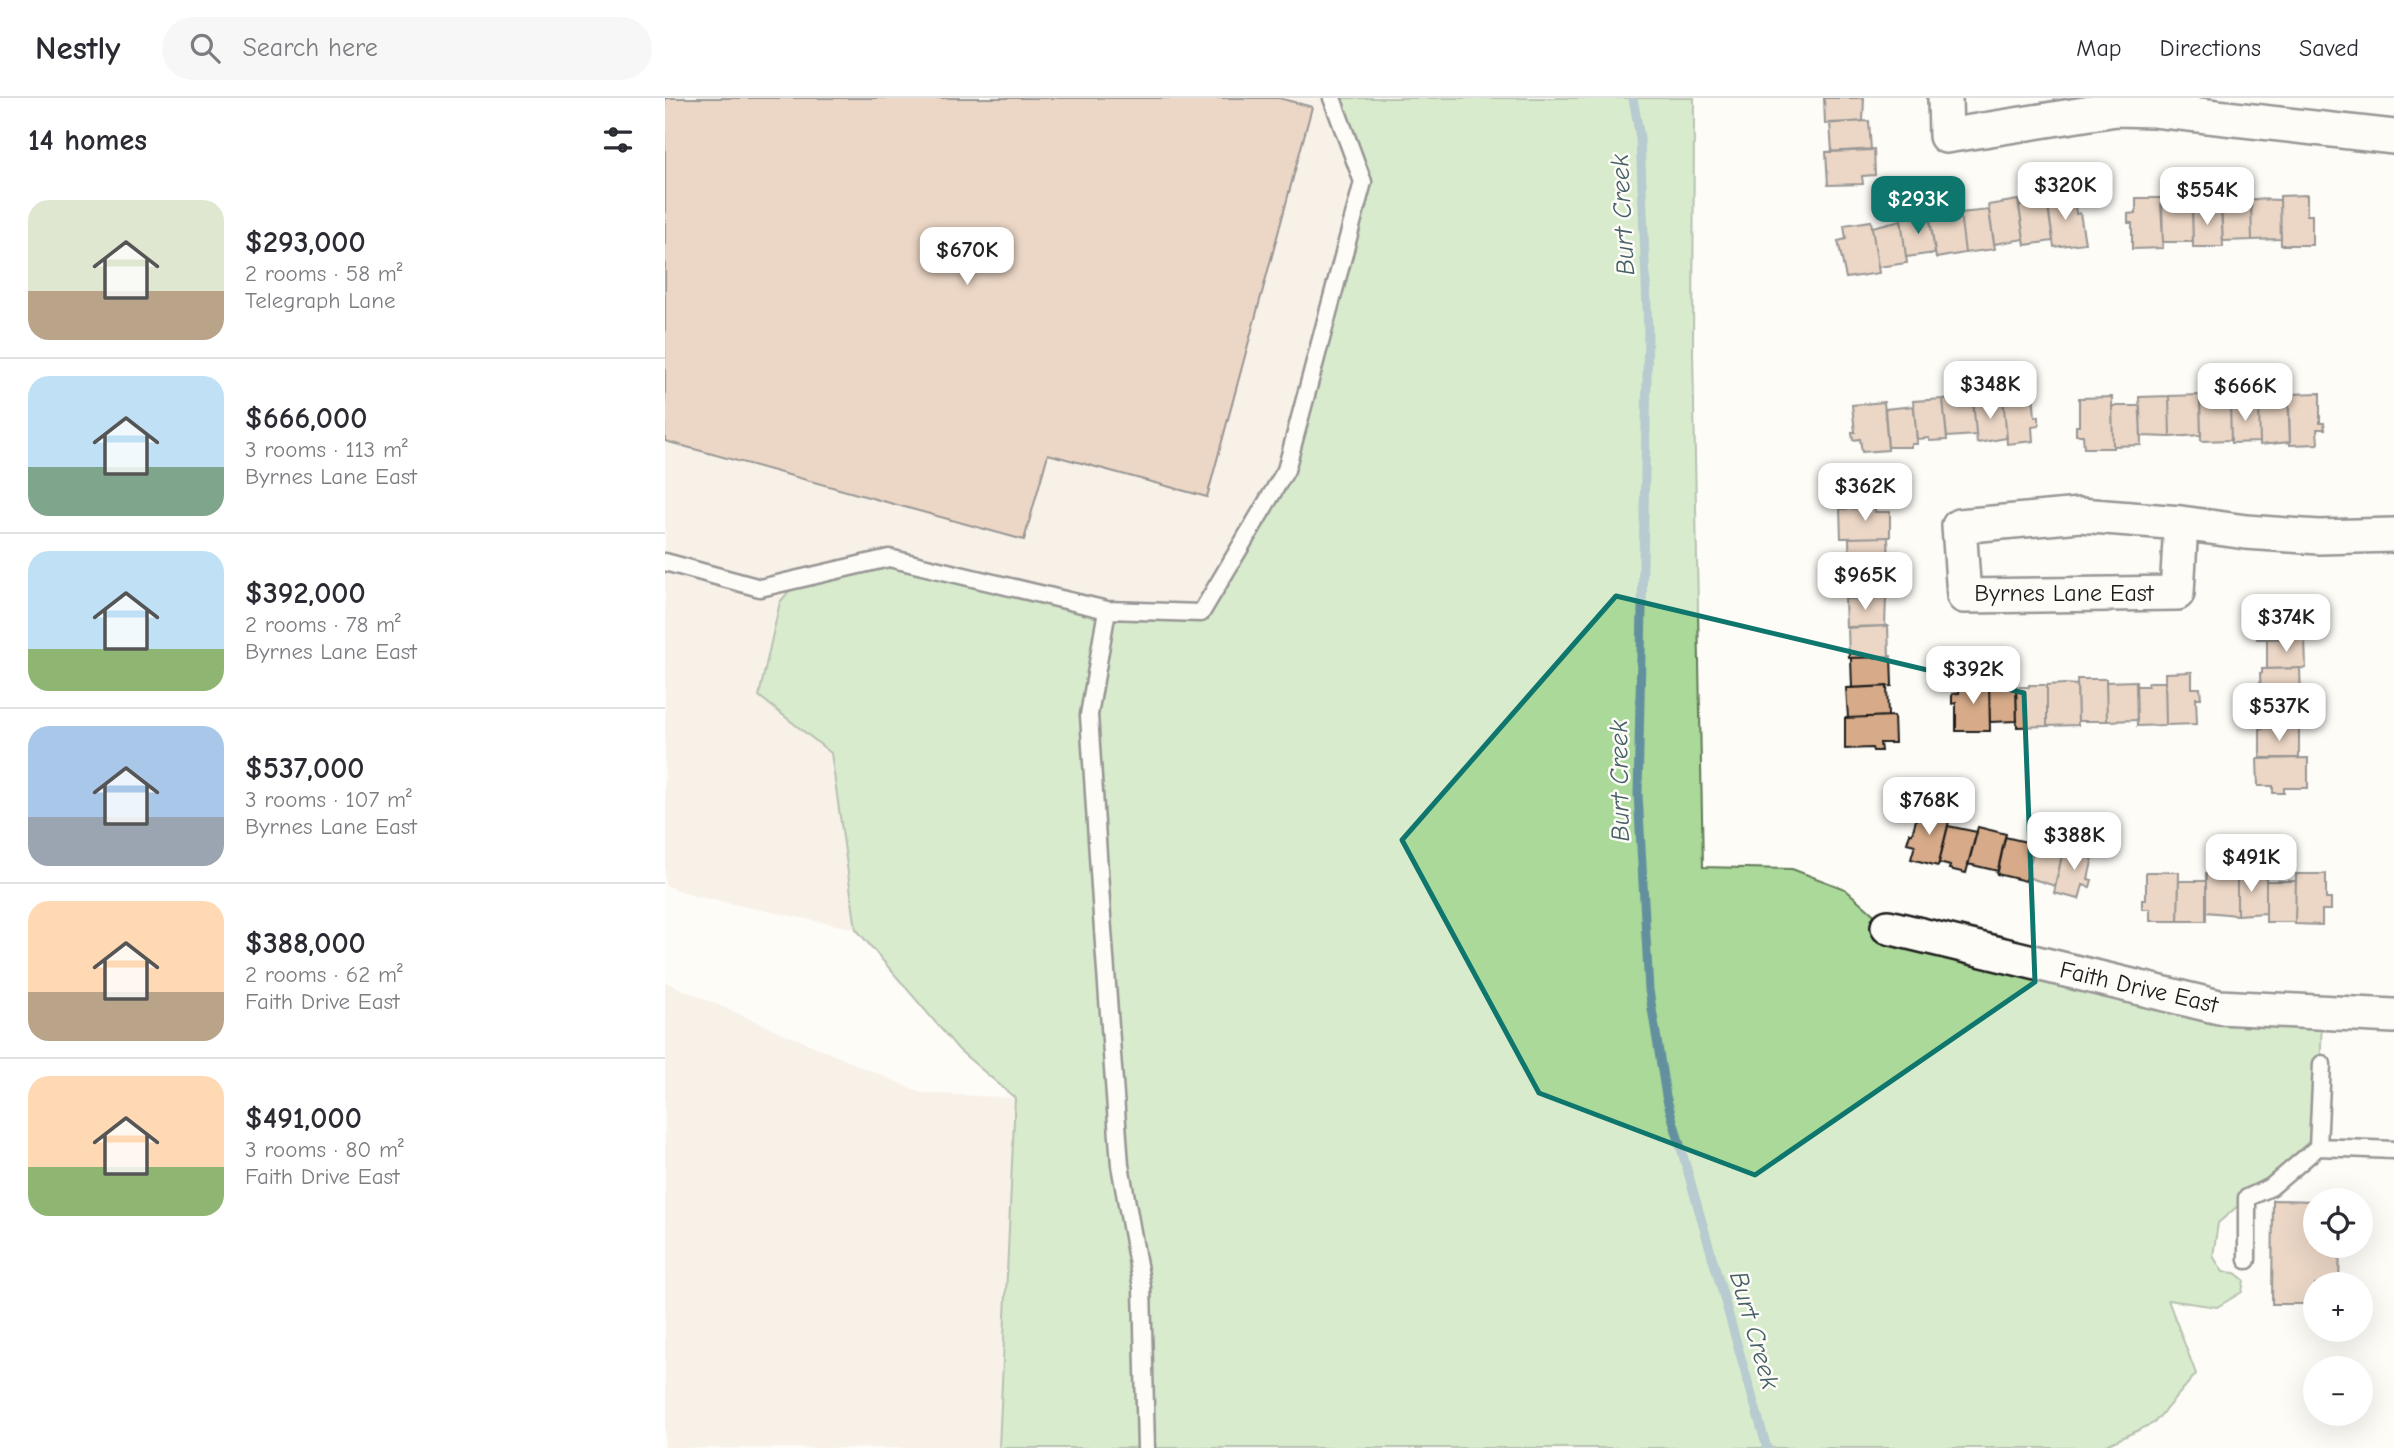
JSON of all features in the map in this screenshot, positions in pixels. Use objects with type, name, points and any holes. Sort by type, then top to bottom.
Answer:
[{"type":"street","points":[[1945,98],[1947,136],[2116,109],[2154,110],[2394,137]]},
{"type":"street","points":[[2066,98],[2116,109]]},
{"type":"street","name":"Byrnes Lane East","points":[[2181,523],[2177,593],[1964,596],[1959,526],[2080,515],[2181,523],[2246,532],[2307,536],[2394,536]]},
{"type":"street","name":"Faith Drive East","points":[[1888,927],[2219,1007],[2394,1016]]},
{"type":"lane","points":[[665,562],[761,588],[889,558],[1107,610],[1201,613],[1286,470],[1363,182],[1332,98]]},
{"type":"lane","points":[[1107,610],[1089,715],[1120,1165],[1142,1287],[1146,1448]]},
{"type":"lane","points":[[2318,1147],[2322,1064]]},
{"type":"lane","points":[[2247,1260],[2247,1198],[2271,1187],[2318,1147],[2394,1150]]},
{"type":"highlighted area","points":[[1616,596],[2024,693],[2035,982],[1755,1175],[1539,1093],[1402,840]]},
{"type":"shaded area","points":[[665,98],[1332,98],[1363,182],[1286,470],[1201,613],[759,696],[831,753],[856,929],[694,896],[665,885]]},
{"type":"shaded area","points":[[665,982],[922,1093],[1015,1098],[999,1448],[665,1448]]},
{"type":"green space","points":[[1332,98],[1694,98],[1693,353],[1703,867],[1792,869],[1845,889],[1888,927],[2322,1013],[2318,1147],[2247,1198],[2218,1223],[2213,1256],[2223,1272],[2235,1273],[2244,1280],[2242,1292],[2217,1307],[2168,1300],[2196,1374],[2154,1423],[2100,1448],[999,1448],[1015,1098],[959,1050],[856,929],[831,753],[759,696],[780,602],[799,579],[889,558],[1107,610],[1201,613],[1286,470],[1363,182]]},
{"type":"building","points":[[665,98],[1279,98],[1312,107],[1207,497],[1048,454],[1024,540],[665,441]]},
{"type":"building","points":[[1824,98],[1864,98],[1863,121],[1825,124]]},
{"type":"building","points":[[1869,121],[1871,150],[1832,152],[1830,123]]},
{"type":"building","points":[[1874,149],[1875,175],[1862,176],[1863,184],[1828,185],[1826,152]]},
{"type":"building","points":[[2074,195],[2076,214],[2080,213],[2085,243],[2054,247],[2047,198]]},
{"type":"building","points":[[2307,195],[2307,215],[2312,215],[2312,245],[2281,245],[2280,196]]},
{"type":"building","points":[[2136,198],[2162,198],[2163,248],[2132,249],[2132,223],[2128,223],[2128,214],[2136,213]]},
{"type":"building","points":[[2251,199],[2252,240],[2223,241],[2221,202]]},
{"type":"building","points":[[2251,199],[2280,200],[2281,239],[2252,240]]},
{"type":"building","points":[[2018,200],[2024,239],[1994,244],[1988,205]]},
{"type":"building","points":[[2047,202],[2053,241],[2025,245],[2019,206]]},
{"type":"building","points":[[2192,202],[2193,242],[2163,242],[2161,203]]},
{"type":"building","points":[[2221,207],[2223,247],[2193,247],[2192,208]]},
{"type":"building","points":[[1989,210],[1995,249],[1965,253],[1960,213]]},
{"type":"building","points":[[1960,213],[1965,253],[1936,258],[1930,219]]},
{"type":"building","points":[[1929,214],[1935,253],[1906,257],[1901,218]]},
{"type":"building","points":[[1901,220],[1907,263],[1878,267],[1872,227]]},
{"type":"building","points":[[1871,221],[1879,273],[1846,278],[1838,241],[1846,239],[1844,225]]},
{"type":"building","points":[[2033,391],[2035,417],[2039,416],[2039,426],[2032,427],[2033,441],[2007,444],[2003,394]]},
{"type":"building","points":[[2320,393],[2320,423],[2324,423],[2325,429],[2317,429],[2318,444],[2290,445],[2288,394]]},
{"type":"building","points":[[2200,395],[2201,435],[2170,437],[2169,396]]},
{"type":"building","points":[[1973,396],[1976,435],[1947,437],[1943,399]]},
{"type":"building","points":[[2169,396],[2170,437],[2141,436],[2139,397]]},
{"type":"building","points":[[2112,397],[2113,448],[2084,448],[2083,435],[2076,435],[2076,426],[2079,426],[2079,398]]},
{"type":"building","points":[[1943,399],[1947,440],[1917,439],[1913,401]]},
{"type":"building","points":[[2003,399],[2007,438],[1977,443],[1973,402]]},
{"type":"building","points":[[2200,401],[2230,401],[2231,440],[2201,441]]},
{"type":"building","points":[[1884,402],[1888,450],[1862,452],[1860,439],[1853,440],[1852,432],[1855,432],[1852,405]]},
{"type":"building","points":[[2289,402],[2290,442],[2260,445],[2259,403]]},
{"type":"building","points":[[2230,403],[2259,403],[2260,442],[2231,443]]},
{"type":"building","points":[[1914,406],[1917,444],[1911,444],[1911,447],[1888,447],[1885,409]]},
{"type":"building","points":[[2112,406],[2140,406],[2141,445],[2113,446]]},
{"type":"building","points":[[1867,504],[1875,504],[1875,512],[1890,512],[1890,537],[1841,538],[1840,509],[1867,508]]},
{"type":"building","points":[[1888,537],[1889,567],[1850,569],[1849,538]]},
{"type":"building","points":[[1884,568],[1886,597],[1845,599],[1844,569]]},
{"type":"building","points":[[1886,597],[1885,626],[1846,628],[1845,599]]},
{"type":"building","points":[[2275,608],[2305,608],[2305,638],[2257,639],[2257,613],[2275,613]]},
{"type":"building","points":[[1888,626],[1889,657],[1849,658],[1848,627]]},
{"type":"building","points":[[2305,638],[2306,668],[2267,669],[2267,639]]},
{"type":"building","points":[[1891,656],[1892,686],[1852,688],[1851,658]]},
{"type":"building","points":[[2300,668],[2301,697],[2261,698],[2262,669]]},
{"type":"building","points":[[2192,672],[2192,688],[2200,688],[2201,698],[2196,698],[2197,724],[2166,725],[2165,673]]},
{"type":"building","points":[[2077,679],[2106,679],[2107,721],[2078,721]]},
{"type":"building","points":[[1959,680],[1989,680],[1990,731],[1956,731],[1956,703],[1952,704],[1952,694],[1959,693]]},
{"type":"building","points":[[2016,681],[2017,721],[1990,722],[1989,682]]},
{"type":"building","points":[[2136,681],[2137,720],[2107,721],[2106,682]]},
{"type":"building","points":[[2148,682],[2165,682],[2166,725],[2137,726],[2136,686],[2148,686]]},
{"type":"building","points":[[2047,685],[2077,685],[2078,725],[2047,726]]},
{"type":"building","points":[[2047,685],[2047,726],[2017,727],[2016,687]]},
{"type":"building","points":[[1887,686],[1888,716],[1848,718],[1846,688]]},
{"type":"building","points":[[2301,697],[2301,728],[2262,728],[2259,698]]},
{"type":"building","points":[[1894,716],[1895,743],[1880,743],[1881,751],[1873,751],[1872,748],[1845,749],[1845,718]]},
{"type":"building","points":[[2260,728],[2299,728],[2299,758],[2260,758]]},
{"type":"building","points":[[2308,758],[2308,788],[2284,788],[2284,793],[2273,793],[2273,786],[2258,786],[2257,759]]},
{"type":"building","points":[[1919,809],[1950,817],[1938,866],[1911,859],[1915,845],[1907,843]]},
{"type":"building","points":[[1948,826],[1977,832],[1966,873],[1949,869],[1950,866],[1939,863]]},
{"type":"building","points":[[1978,827],[2006,834],[1998,871],[1968,864]]},
{"type":"building","points":[[2005,837],[2035,844],[2026,881],[1997,874]]},
{"type":"building","points":[[2036,839],[2064,846],[2055,886],[2027,877]]},
{"type":"building","points":[[2064,846],[2094,853],[2088,879],[2092,880],[2090,887],[2083,885],[2079,899],[2054,893]]},
{"type":"building","points":[[2146,872],[2179,872],[2178,921],[2150,921],[2150,909],[2142,909],[2142,900],[2146,900]]},
{"type":"building","points":[[2206,873],[2237,873],[2237,915],[2206,912]]},
{"type":"building","points":[[2237,873],[2266,873],[2266,913],[2237,915]]},
{"type":"building","points":[[2296,874],[2326,874],[2326,899],[2331,899],[2331,910],[2322,910],[2322,925],[2295,924]]},
{"type":"building","points":[[2179,881],[2206,881],[2206,921],[2178,921]]},
{"type":"building","points":[[2266,881],[2296,881],[2295,922],[2266,922]]},
{"type":"building","points":[[2273,1200],[2303,1201],[2303,1258],[2340,1258],[2339,1272],[2303,1272],[2303,1304],[2272,1304]]},
{"type":"waterway","name":"Burt Creek","points":[[1633,98],[1640,138],[1648,331],[1638,794],[1649,990],[1666,1096],[1767,1448]]}]
